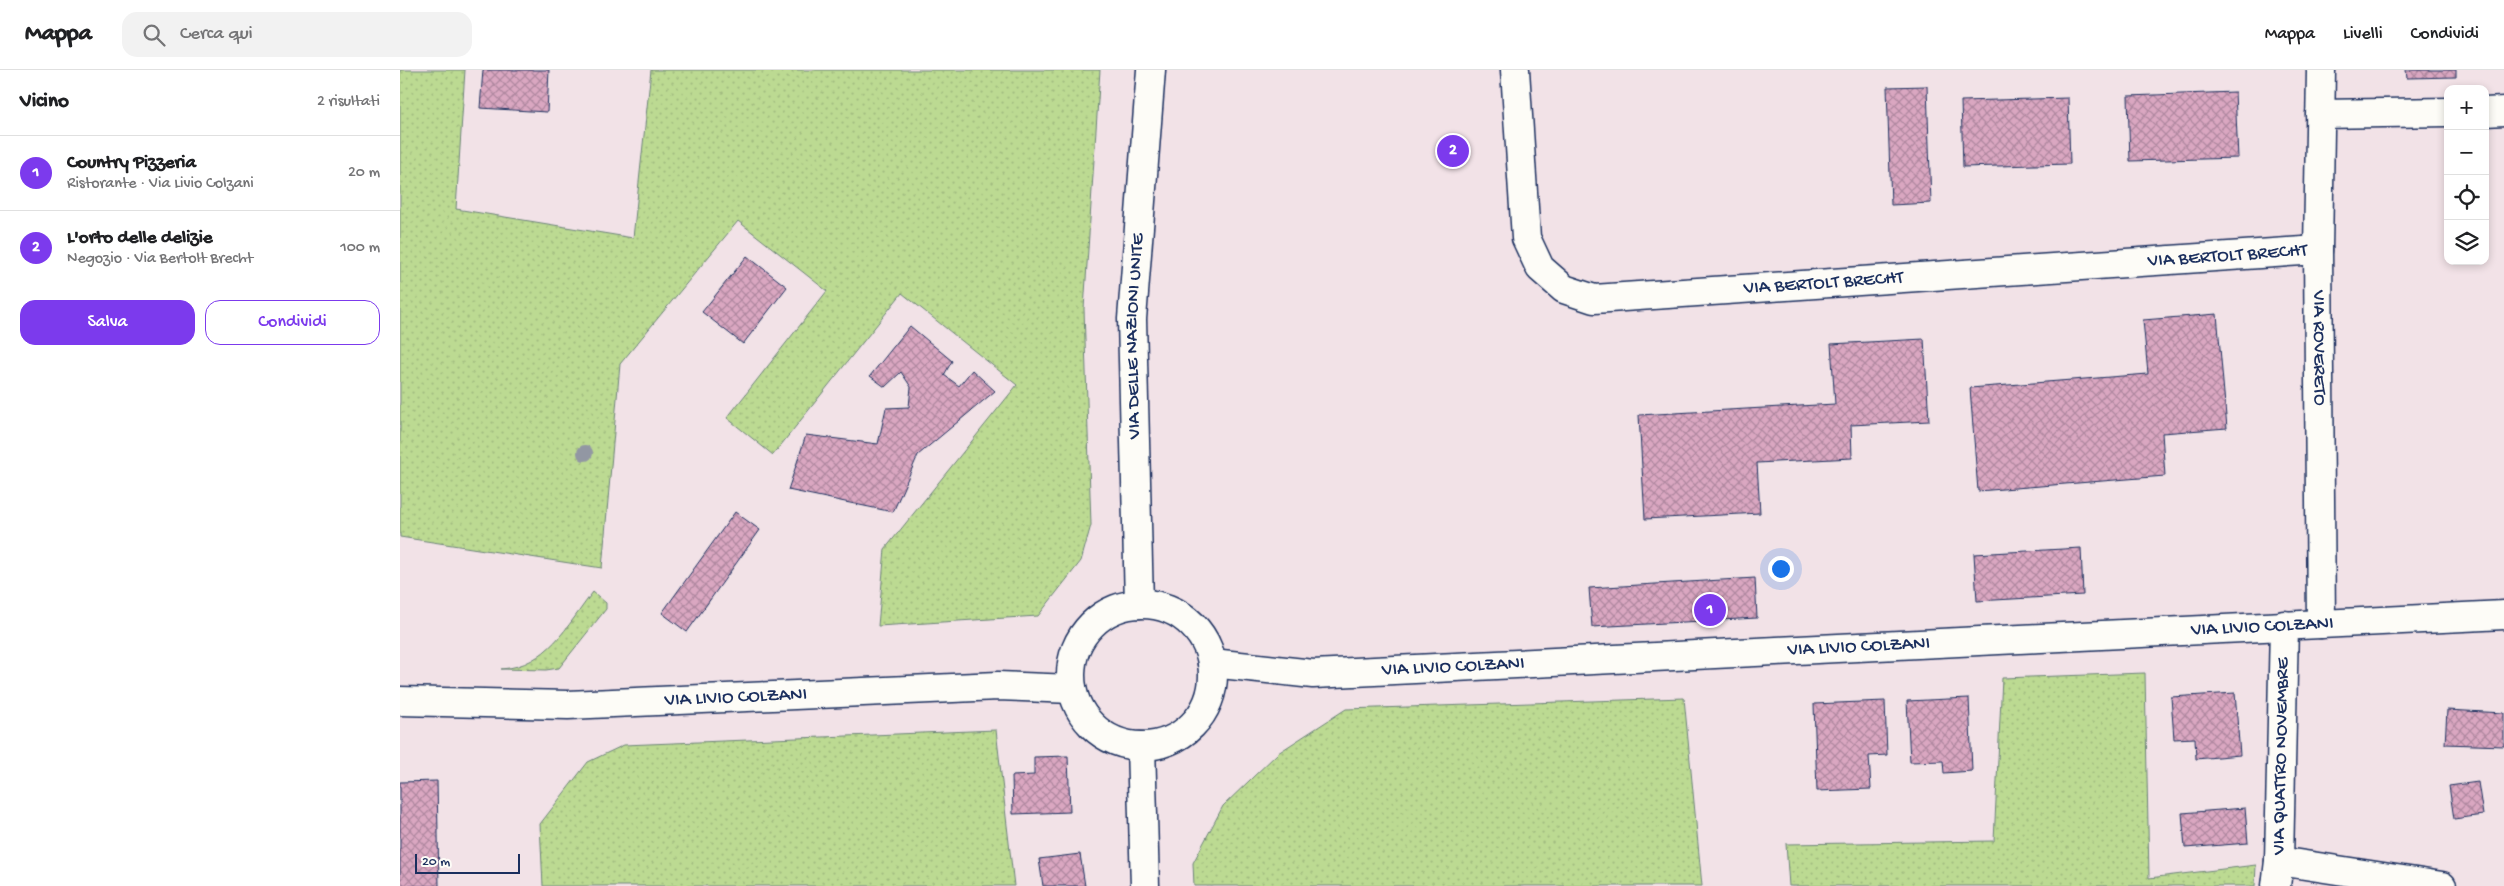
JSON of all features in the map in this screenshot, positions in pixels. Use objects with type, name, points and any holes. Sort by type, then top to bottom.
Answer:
[{"type":"street","name":"VIA DELLE NAZIONI UNITE","points":[[1139,604],[1132,319],[1151,70]]},
{"type":"street","name":"VIA BERTOLT BRECHT","points":[[1516,70],[1526,238],[1540,268],[1564,289],[1594,299],[2318,250]]},
{"type":"street","name":"VIA ROVERETO","points":[[2321,70],[2318,250],[2321,624]]},
{"type":"street","points":[[2489,112],[2504,111]]},
{"type":"street","points":[[2320,114],[2444,112]]},
{"type":"street","points":[[1139,604],[1166,608],[1188,620],[1204,640],[1212,663],[1212,688],[1204,711],[1187,730],[1166,742],[1141,746],[1119,743],[1097,731],[1081,712],[1072,689],[1071,666],[1079,642],[1094,622],[1115,609],[1139,604]]},
{"type":"street","name":"VIA LIVIO COLZANI","points":[[1212,663],[1313,674],[2504,615]]},
{"type":"street","name":"VIA QUATTRO NOVEMBRE","points":[[2278,874],[2284,625]]},
{"type":"street","name":"VIA LIVIO COLZANI","points":[[400,701],[568,705],[998,686],[1072,689]]},
{"type":"street","points":[[1141,746],[1145,886]]},
{"type":"street","points":[[2278,874],[2442,886]]},
{"type":"green space","points":[[400,70],[465,70],[456,209],[633,238],[651,70],[1100,70],[1084,309],[1091,525],[1081,561],[1038,616],[878,626],[885,549],[1017,385],[902,293],[773,455],[727,418],[827,291],[738,221],[620,364],[602,568],[400,537]]},
{"type":"green space","points":[[593,592],[606,603],[606,609],[559,668],[546,670],[501,669],[517,666],[543,652],[565,631]]},
{"type":"green space","points":[[2145,673],[2149,878],[2256,865],[2255,886],[1789,886],[1786,844],[1994,841],[2002,678]]},
{"type":"green space","points":[[1684,698],[1702,886],[1194,886],[1193,863],[1223,806],[1278,753],[1346,709]]},
{"type":"green space","points":[[996,730],[1014,886],[543,886],[540,824],[588,762],[624,745]]},
{"type":"building","points":[[483,70],[549,70],[547,112],[480,108]]},
{"type":"building","points":[[2406,70],[2456,70],[2456,77],[2407,78]]},
{"type":"building","points":[[1927,86],[1931,203],[1891,205],[1887,87]]},
{"type":"building","points":[[2235,92],[2238,158],[2130,161],[2128,96]]},
{"type":"building","points":[[2068,98],[2070,164],[1963,167],[1961,101]]},
{"type":"building","points":[[747,256],[787,287],[743,344],[702,312]]},
{"type":"building","points":[[2217,314],[2227,428],[2162,433],[2165,476],[1978,491],[1970,388],[2148,374],[2143,320]]},
{"type":"building","points":[[910,326],[952,361],[944,375],[959,386],[972,370],[995,391],[918,455],[893,512],[788,490],[806,435],[878,444],[886,408],[909,407],[911,387],[901,372],[885,387],[870,376]]},
{"type":"building","points":[[1924,339],[1929,421],[1851,425],[1852,458],[1757,463],[1760,513],[1645,519],[1639,415],[1835,404],[1831,344]]},
{"type":"building","points":[[735,512],[760,530],[687,632],[662,613]]},
{"type":"building","points":[[2081,548],[2083,595],[1977,601],[1974,554]]},
{"type":"building","points":[[1755,578],[1757,618],[1592,627],[1589,588]]},
{"type":"building","points":[[2235,693],[2240,755],[2196,759],[2195,738],[2174,739],[2171,697]]},
{"type":"building","points":[[1969,698],[1972,771],[1944,773],[1943,761],[1910,762],[1907,701]]},
{"type":"building","points":[[1885,701],[1887,755],[1869,756],[1871,789],[1817,791],[1814,704]]},
{"type":"building","points":[[2447,710],[2504,713],[2504,746],[2445,744]]},
{"type":"building","points":[[1068,756],[1070,812],[1013,814],[1012,776],[1034,775],[1034,757]]},
{"type":"building","points":[[437,781],[439,886],[400,886],[400,782]]},
{"type":"building","points":[[2478,782],[2483,815],[2454,819],[2449,786]]},
{"type":"building","points":[[2245,808],[2248,843],[2185,848],[2182,813]]},
{"type":"building","points":[[1080,854],[1085,886],[1043,886],[1039,859]]},
{"type":"place","name":"L'orto delle delizie","points":[[1453,151]]},
{"type":"place","name":"Country Pizzeria","points":[[1710,610]]}]
